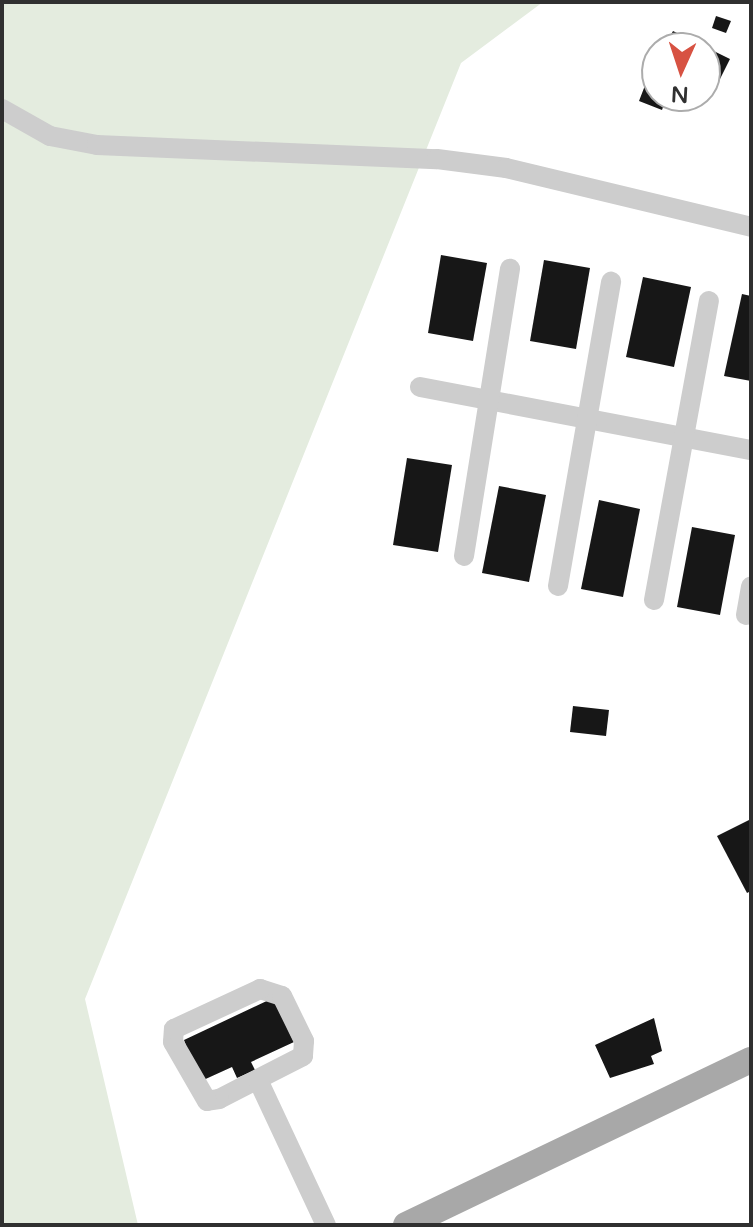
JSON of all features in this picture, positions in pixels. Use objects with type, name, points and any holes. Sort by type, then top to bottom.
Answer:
[{"type":"main road","points":[[406,1225],[751,1060]]},
{"type":"street","points":[[2,109],[50,136],[97,145],[437,159],[506,168],[751,227]]},
{"type":"street","points":[[464,556],[510,269]]},
{"type":"street","points":[[558,586],[611,282]]},
{"type":"street","points":[[654,600],[709,301]]},
{"type":"street","points":[[420,387],[751,450]]},
{"type":"street","points":[[746,615],[751,586]]},
{"type":"street","points":[[260,989],[277,992],[305,1048],[298,1061],[258,1080],[207,1101],[173,1042],[174,1029],[260,989]]},
{"type":"street","points":[[258,1080],[326,1225]]},
{"type":"shaded area","points":[[2,2],[543,2],[461,63],[85,999],[138,1225],[2,1225]]},
{"type":"building","points":[[716,16],[731,21],[726,33],[712,28]]},
{"type":"building","points":[[721,55],[730,59],[721,77]]},
{"type":"building","points":[[441,255],[487,263],[473,341],[428,333]]},
{"type":"building","points":[[544,260],[590,268],[576,349],[530,341]]},
{"type":"building","points":[[643,277],[691,287],[674,367],[626,357]]},
{"type":"building","points":[[742,294],[751,296],[751,381],[724,376]]},
{"type":"building","points":[[407,458],[452,465],[438,552],[393,545]]},
{"type":"building","points":[[499,486],[546,495],[529,582],[482,573]]},
{"type":"building","points":[[599,500],[640,509],[623,597],[581,589]]},
{"type":"building","points":[[692,527],[735,535],[720,615],[677,607]]},
{"type":"building","points":[[573,706],[609,710],[606,736],[570,732]]},
{"type":"building","points":[[751,819],[751,891],[747,893],[717,836]]},
{"type":"building","points":[[273,998],[294,1042],[251,1062],[255,1070],[237,1078],[232,1067],[199,1082],[184,1040]]},
{"type":"building","points":[[654,1018],[662,1051],[651,1056],[654,1064],[610,1078],[595,1045]]}]
